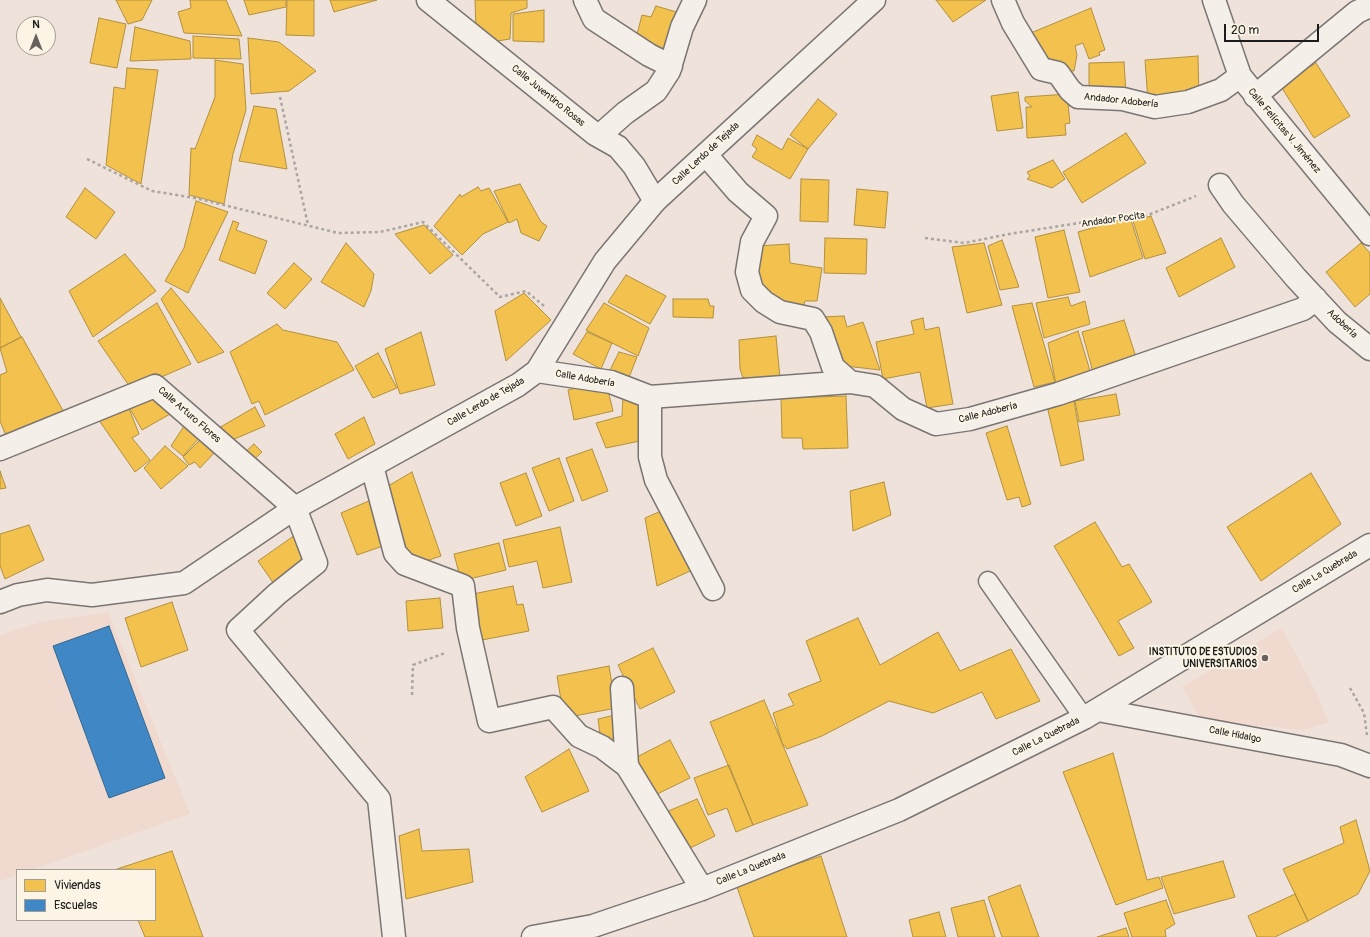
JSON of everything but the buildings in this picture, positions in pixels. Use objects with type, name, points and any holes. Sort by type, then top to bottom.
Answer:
[{"type":"street","name":"Calle Juventino Rosas","points":[[428,0],[599,136],[618,147],[634,166],[655,201]]},
{"type":"street","points":[[584,0],[594,19],[644,52],[672,66]]},
{"type":"street","points":[[599,136],[625,113],[656,91],[672,66],[682,27],[695,0]]},
{"type":"street","name":"Calle Lerdo de Tejada","points":[[0,602],[18,595],[47,590],[92,595],[184,583],[295,508],[491,400],[537,371],[605,261],[655,201],[874,0]]},
{"type":"street","name":"Andador Adobería","points":[[1003,0],[1013,23],[1042,69],[1058,73],[1070,90],[1078,97],[1123,99],[1155,107],[1188,102],[1201,98],[1221,90],[1240,76]]},
{"type":"street","points":[[1255,96],[1357,12],[1370,6]]},
{"type":"street","name":"Calle Felícitas V. Jiménez","points":[[1217,8],[1240,76],[1370,234]]},
{"type":"street","points":[[707,156],[733,186],[766,216],[752,242],[747,272],[752,290],[764,302],[780,312],[813,319],[821,332],[833,367],[850,382]]},
{"type":"street","points":[[1220,185],[1232,204],[1316,299]]},
{"type":"street","name":"Calle Adobería","points":[[537,371],[611,382],[650,397],[850,382],[875,386],[904,409],[936,424],[970,419],[1058,394],[1296,312],[1303,309],[1316,299]]},
{"type":"street","name":"Adobería","points":[[1316,299],[1337,322],[1370,349]]},
{"type":"street","name":"Calle Arturo Flores","points":[[0,449],[155,386],[295,508]]},
{"type":"street","points":[[650,397],[650,457],[656,480],[713,590]]},
{"type":"street","points":[[372,466],[396,553],[405,564],[463,586],[472,643],[488,721],[553,707],[580,736],[602,747],[628,766],[702,889]]},
{"type":"street","points":[[295,508],[316,563],[277,594],[238,630],[379,799],[394,937]]},
{"type":"street","name":"Calle La Quebrada","points":[[533,937],[593,926],[702,889],[899,810],[1091,714],[1370,545]]},
{"type":"street","points":[[622,688],[628,766]]},
{"type":"street","name":"Calle Hidalgo","points":[[1091,714],[1341,755],[1370,766]]},
{"type":"lane","points":[[988,581],[1091,714]]},
{"type":"path","points":[[280,97],[308,225]]},
{"type":"path","points":[[87,159],[152,191],[195,198],[338,233],[380,232],[423,222],[500,297],[526,291],[566,325]]},
{"type":"path","name":"Andador Pocita","points":[[925,238],[964,243],[1009,234],[1130,215],[1142,217],[1165,210],[1220,185]]},
{"type":"path","points":[[412,695],[413,665],[472,643]]},
{"type":"path","points":[[1350,688],[1364,713],[1368,733],[1366,740]]},
{"type":"shaded area","points":[[108,612],[190,814],[34,869],[16,869],[16,875],[0,881],[0,635],[41,622]]},
{"type":"shaded area","name":"INSTITUTO DE ESTUDIOS UNIVERSITARIOS","points":[[1282,628],[1315,690],[1329,722],[1303,730],[1201,720],[1182,687]]},
{"type":"place","name":"INSTITUTO DE ESTUDIOS UNIVERSITARIOS","points":[[1265,658]]}]
